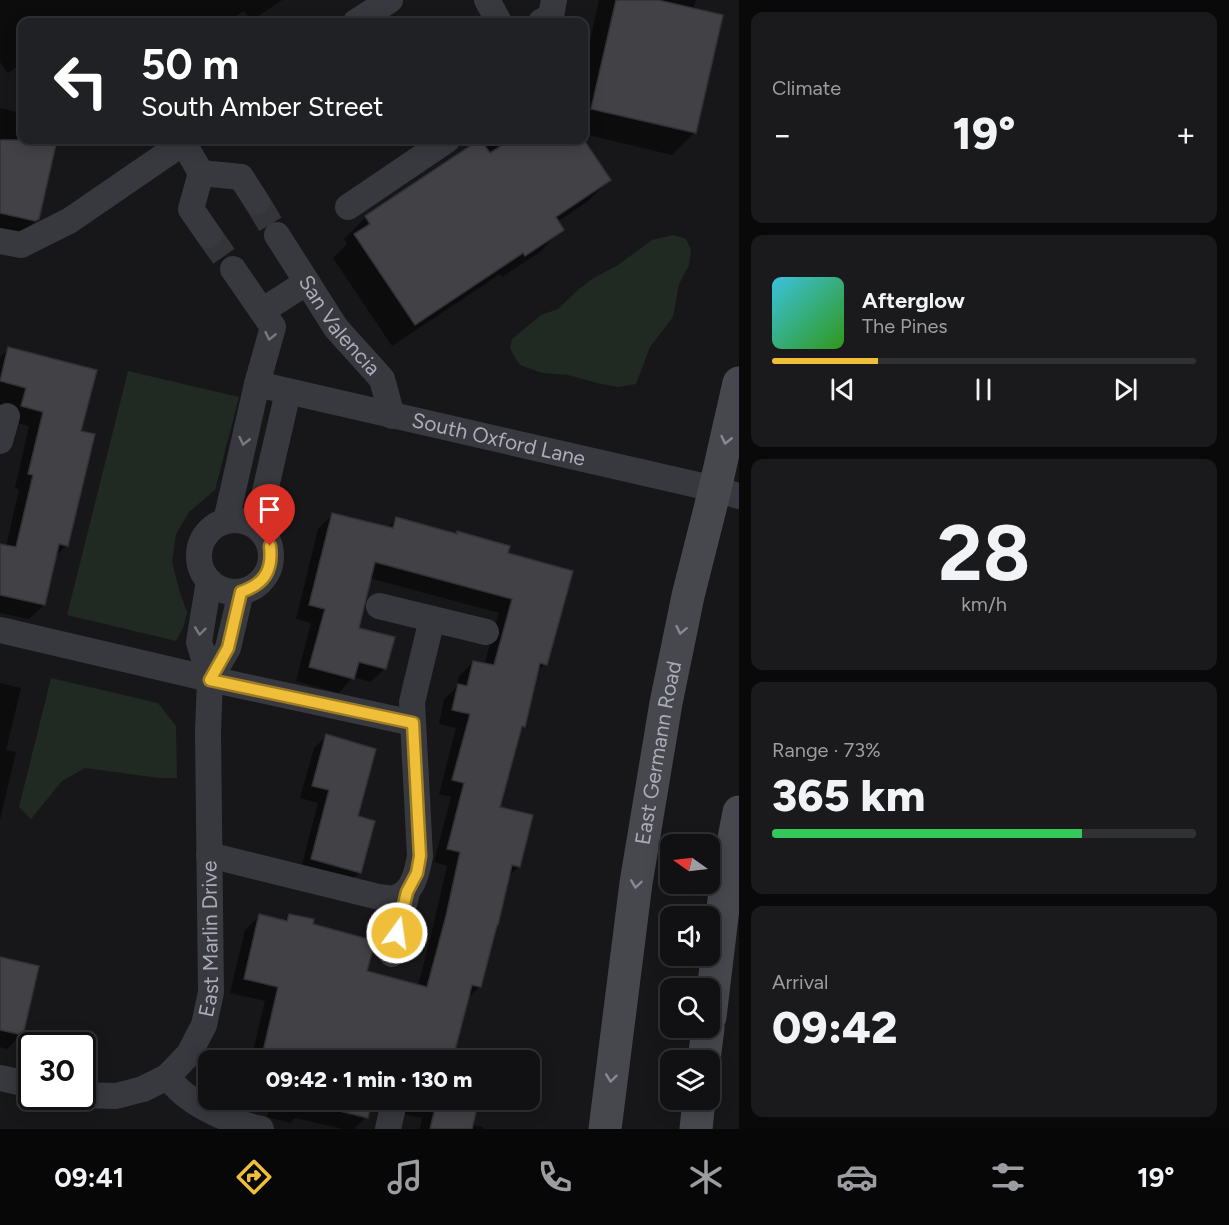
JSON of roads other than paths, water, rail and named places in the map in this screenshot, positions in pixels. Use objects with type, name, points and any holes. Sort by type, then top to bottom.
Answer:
[{"type":"main road","name":"East Germann Road","points":[[605,1129],[636,883],[660,737],[688,596],[727,493],[738,383]]},
{"type":"main road","points":[[715,978],[727,875],[738,812]]},
{"type":"main road","points":[[696,1129],[698,1110]]},
{"type":"street","points":[[362,18],[390,0]]},
{"type":"street","points":[[487,0],[497,18]]},
{"type":"street","points":[[548,18],[551,16],[554,0]]},
{"type":"street","points":[[0,241],[21,245],[69,221],[181,144]]},
{"type":"street","points":[[187,144],[201,172],[191,209],[209,235]]},
{"type":"street","points":[[348,207],[441,144]]},
{"type":"street","points":[[201,172],[241,177],[257,202]]},
{"type":"street","name":"San Valencia","points":[[277,235],[336,328],[382,379],[392,416]]},
{"type":"street","points":[[209,581],[229,592],[241,592],[252,588],[262,580],[269,570],[272,559],[266,535],[257,526],[242,520],[226,521],[257,384],[273,327],[233,269]]},
{"type":"street","points":[[262,311],[307,282]]},
{"type":"street","name":"South Oxford Lane","points":[[257,384],[727,493]]},
{"type":"street","points":[[257,526],[288,392]]},
{"type":"street","points":[[0,441],[7,416]]},
{"type":"street","name":"East Marlin Drive","points":[[167,1077],[189,1054],[204,1025],[211,992],[208,732],[210,680],[199,642],[209,581],[202,571],[199,559],[200,546],[206,535],[215,526],[226,521]]},
{"type":"street","name":"East Marlin Drive","points":[[210,680],[228,648],[241,592]]},
{"type":"street","points":[[379,606],[486,632]]},
{"type":"street","points":[[392,954],[407,892],[417,873],[420,856],[412,702],[432,619]]},
{"type":"street","points":[[0,630],[210,680],[413,723]]},
{"type":"street","points":[[209,855],[379,897],[394,898],[407,892]]},
{"type":"street","points":[[96,1095],[116,1096],[143,1089],[167,1077],[188,1097],[216,1113],[261,1129]]},
{"type":"street","points":[[0,1078],[18,1082]]},
{"type":"tunnel","points":[[257,202],[277,235]]},
{"type":"tunnel","points":[[209,235],[233,269]]}]
